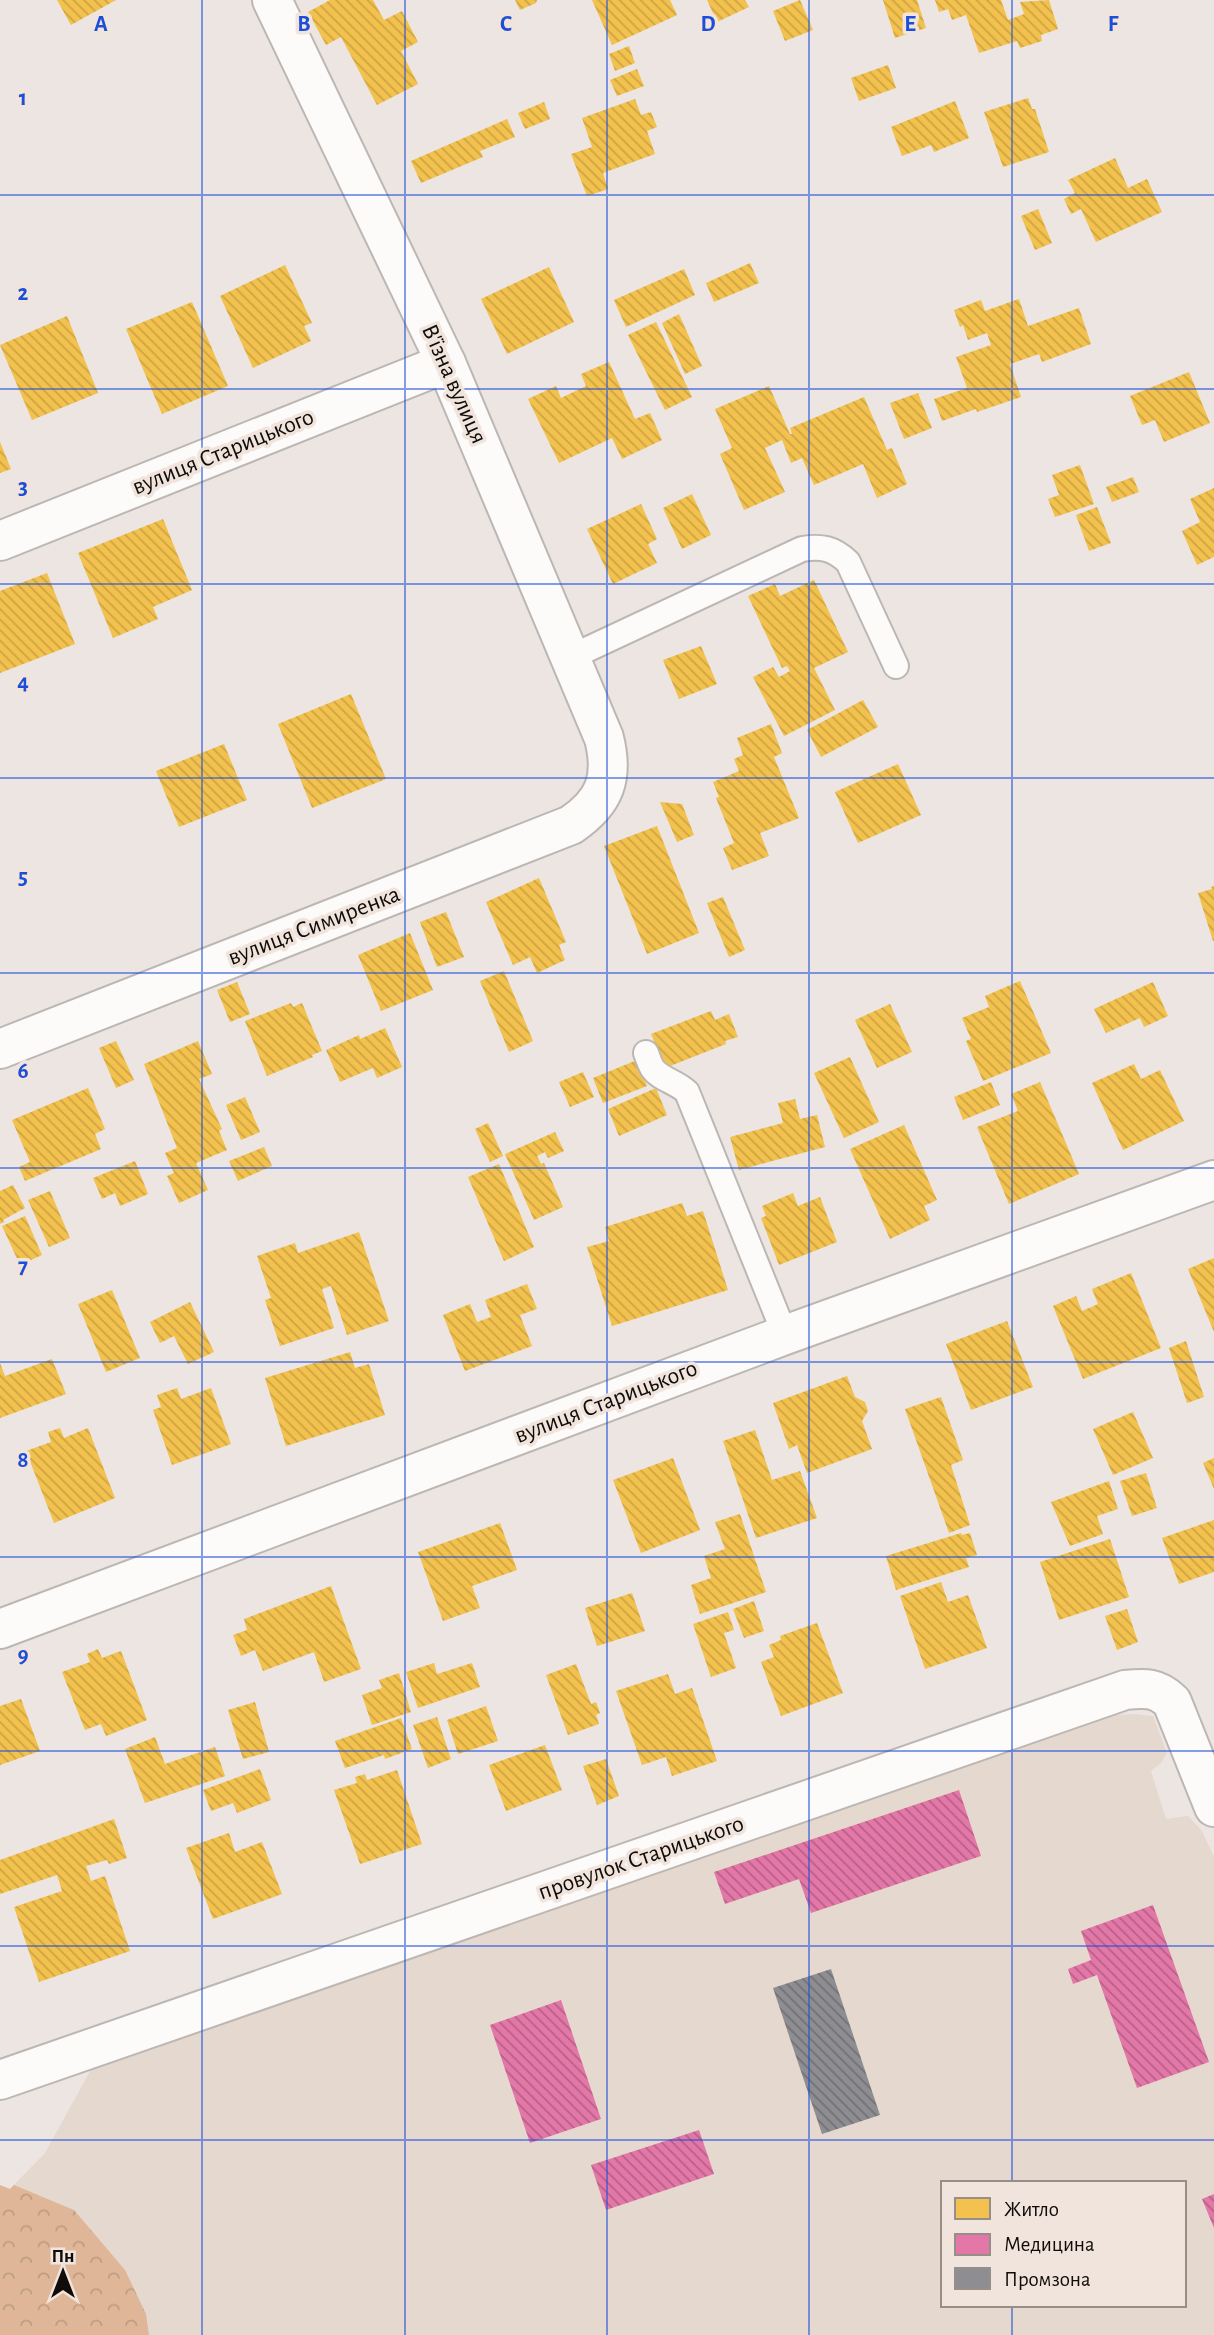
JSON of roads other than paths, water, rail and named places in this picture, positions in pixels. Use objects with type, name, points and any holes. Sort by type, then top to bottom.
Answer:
[{"type":"street","name":"В'їзна вулиця","points":[[272,0],[446,363],[604,738],[609,757],[608,778]]},
{"type":"street","name":"вулиця Старицького","points":[[0,541],[446,363]]},
{"type":"street","name":"вулиця Симиренка","points":[[0,1049],[570,825],[588,813],[600,797],[608,778]]},
{"type":"street","name":"вулиця Старицького","points":[[0,1629],[785,1335],[1214,1180]]},
{"type":"street","name":"провулок Старицького","points":[[0,2080],[1125,1690],[1146,1687],[1161,1691],[1172,1702],[1214,1807]]},
{"type":"lane","points":[[569,658],[802,549],[820,547],[837,551],[848,562],[896,666]]},
{"type":"lane","points":[[646,1053],[654,1070],[662,1077],[677,1083],[687,1093],[785,1335]]}]
